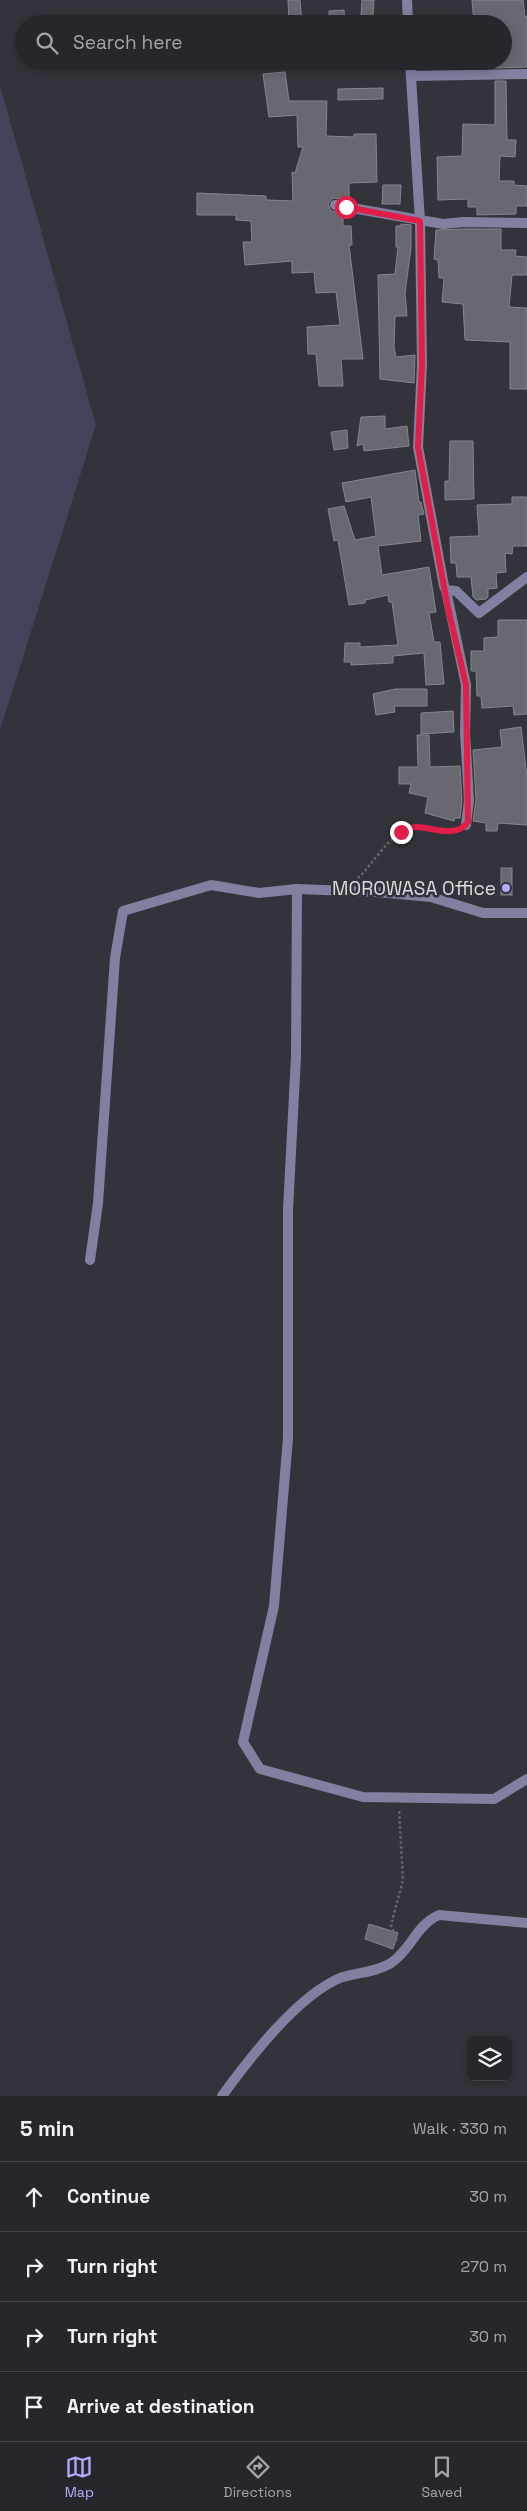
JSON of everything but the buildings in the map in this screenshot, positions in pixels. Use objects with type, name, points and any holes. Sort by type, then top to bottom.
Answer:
[{"type":"street","points":[[407,0],[408,15]]},
{"type":"street","points":[[411,70],[420,221],[422,364],[418,447],[466,685],[465,733],[469,800],[466,825]]},
{"type":"street","points":[[411,76],[527,74]]},
{"type":"street","points":[[335,205],[443,224],[464,222],[527,223]]},
{"type":"street","points":[[446,590],[456,591],[479,613],[527,577]]},
{"type":"street","points":[[90,1260],[98,1203],[114,958],[123,911],[210,886],[259,893],[297,889],[344,890],[431,897],[483,913],[527,912]]},
{"type":"street","points":[[297,889],[296,1056],[288,1210],[288,1438],[274,1606],[243,1742],[260,1769],[363,1798],[494,1799],[527,1779]]},
{"type":"street","points":[[222,2096],[243,2068],[288,2016],[340,1978],[377,1970],[402,1954],[414,1936],[429,1920],[439,1915],[527,1922]]},
{"type":"path","points":[[344,890],[401,832],[415,827],[448,832],[466,825]]},
{"type":"path","points":[[398,1808],[403,1880],[392,1925],[402,1954]]},
{"type":"shaded area","points":[[0,86],[96,425],[0,730]]},
{"type":"place","name":"MOROWASA Office","points":[[506,888]]},
{"type":"route","points":[[346,207],[420,221],[422,364],[418,447],[429,497],[448,608],[466,685],[465,733],[469,800],[468,822],[466,825],[448,832],[415,827],[401,832]]}]
